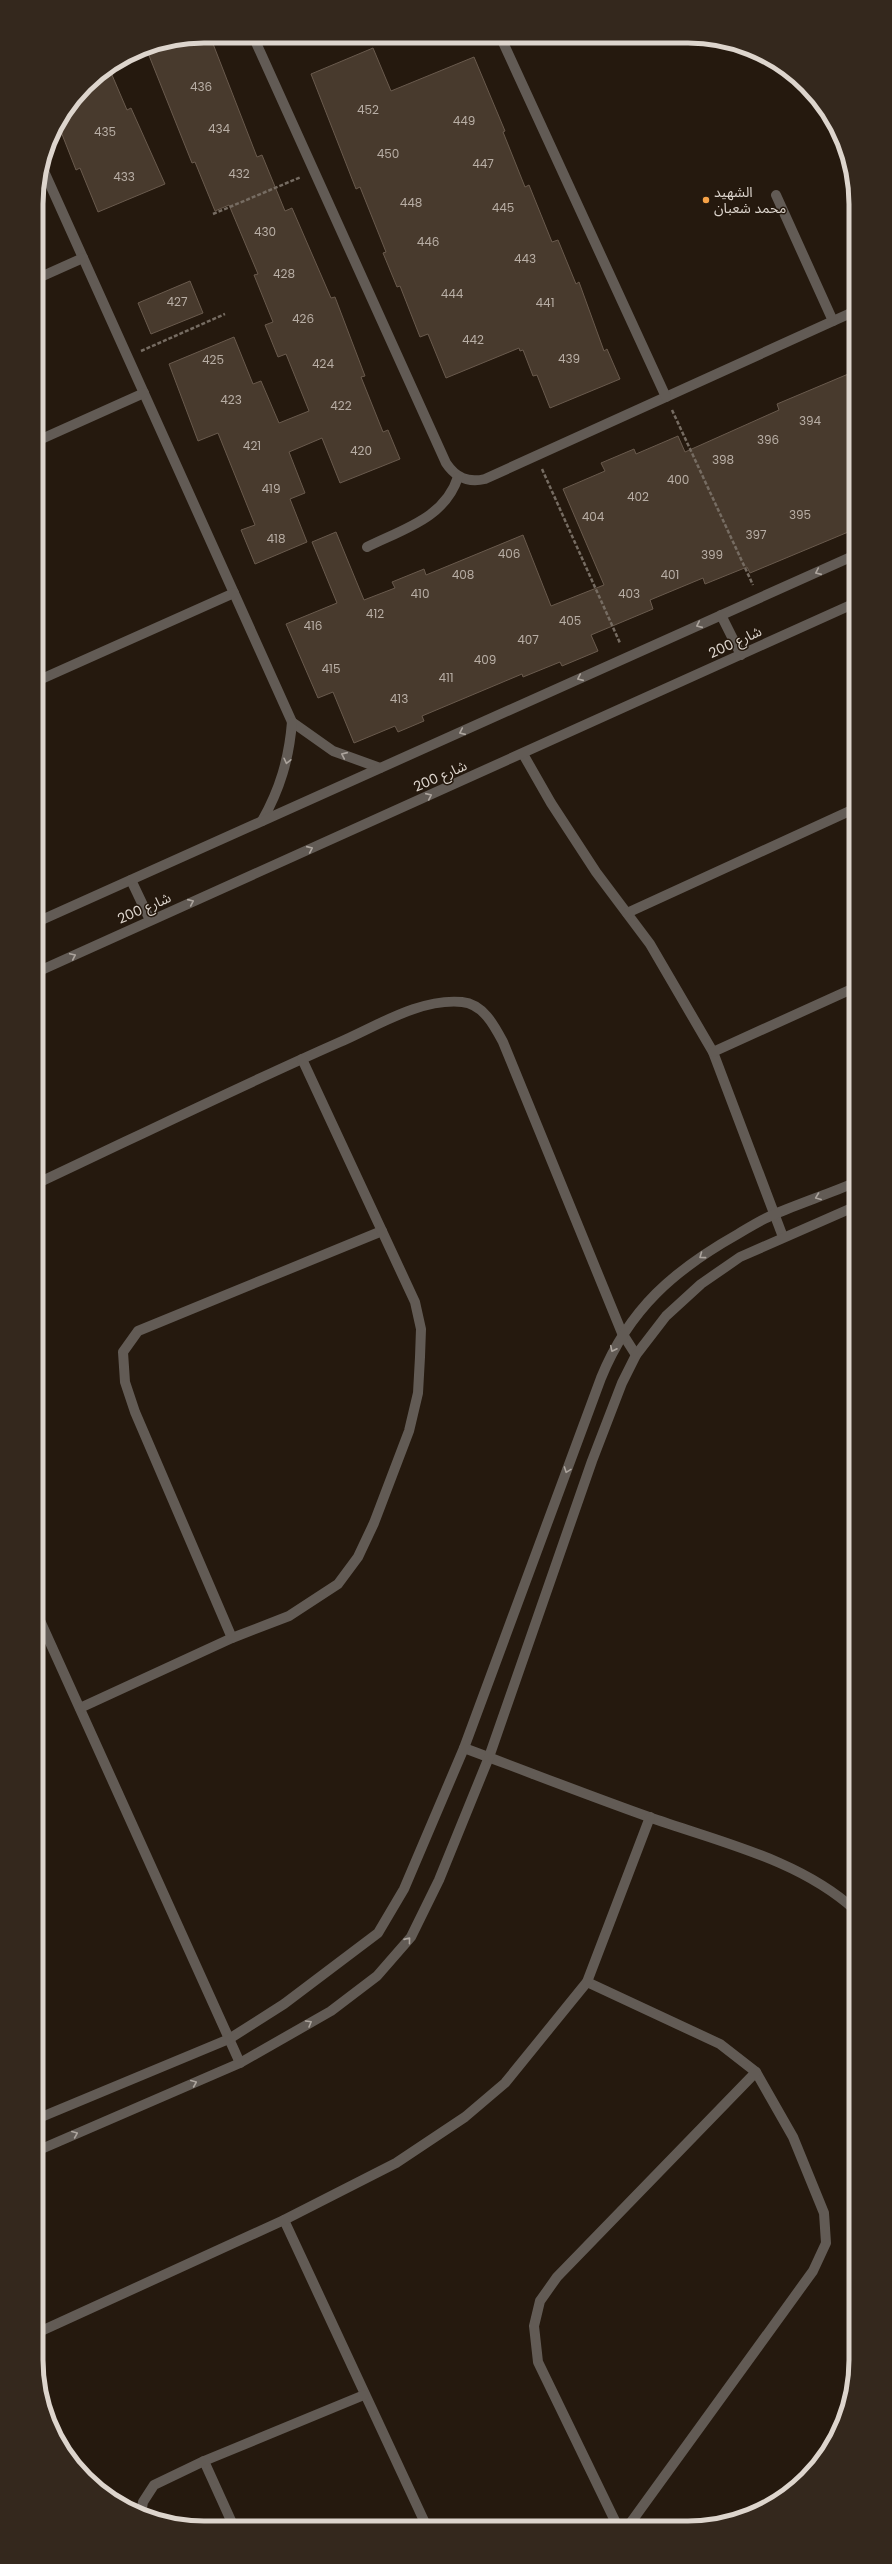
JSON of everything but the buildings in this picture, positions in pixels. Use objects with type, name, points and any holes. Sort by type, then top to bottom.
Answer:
[{"type":"street","points":[[256,43],[446,463],[458,477],[476,481],[485,479],[849,314]]},
{"type":"street","points":[[503,43],[666,397]]},
{"type":"street","points":[[46,175],[292,722],[290,748],[284,774],[275,798],[262,821]]},
{"type":"street","points":[[776,195],[833,321]]},
{"type":"street","points":[[43,276],[83,258]]},
{"type":"street","points":[[43,438],[144,393]]},
{"type":"street","points":[[368,547],[431,515],[441,508],[449,499],[458,477]]},
{"type":"street","points":[[43,919],[849,558]]},
{"type":"street","points":[[43,678],[234,593]]},
{"type":"street","name":"شارع 200","points":[[43,969],[849,606]]},
{"type":"street","points":[[721,615],[741,655]]},
{"type":"street","points":[[292,722],[333,751],[380,768]]},
{"type":"street","points":[[523,754],[551,803],[670,974],[713,1052],[773,1214],[783,1237]]},
{"type":"street","points":[[627,913],[849,811]]},
{"type":"street","points":[[131,880],[150,920]]},
{"type":"street","points":[[713,1052],[849,990]]},
{"type":"street","points":[[43,1181],[302,1059],[421,1007],[445,1001],[464,1002],[480,1009],[493,1023],[503,1042],[622,1333],[636,1355]]},
{"type":"street","points":[[80,1708],[232,1638],[289,1616],[338,1584],[361,1550],[409,1431],[418,1393],[421,1329],[415,1302],[302,1059]]},
{"type":"street","points":[[43,2116],[229,2039],[284,2004],[378,1933],[404,1889],[464,1748],[601,1378],[613,1349],[622,1333],[642,1308],[674,1276],[712,1249],[773,1214],[849,1185]]},
{"type":"street","points":[[43,2148],[240,2063],[331,2011],[377,1976],[411,1937],[439,1880],[489,1757],[592,1460],[622,1383],[636,1355],[666,1316],[701,1284],[740,1257],[849,1209]]},
{"type":"street","points":[[232,1638],[135,1412],[125,1382],[123,1352],[138,1331],[382,1231]]},
{"type":"street","points":[[43,1627],[240,2063]]},
{"type":"street","points":[[464,1748],[650,1817],[754,1852],[804,1876],[849,1905]]},
{"type":"street","points":[[43,2330],[284,2220],[396,2163],[465,2117],[506,2083],[587,1982],[650,1817]]},
{"type":"street","points":[[587,1982],[720,2044],[756,2072],[793,2138],[824,2213],[826,2243],[813,2271],[632,2521]]},
{"type":"street","points":[[614,2521],[538,2362],[534,2326],[540,2301],[557,2277],[756,2072]]},
{"type":"street","points":[[284,2220],[364,2395],[424,2521]]},
{"type":"street","points":[[142,2508],[143,2502],[154,2485],[204,2461],[364,2395]]},
{"type":"street","points":[[204,2461],[231,2521]]},
{"type":"path","points":[[213,214],[314,171]]},
{"type":"path","points":[[127,357],[225,314]]},
{"type":"path","points":[[666,397],[759,598]]},
{"type":"path","points":[[536,456],[627,658]]},
{"type":"place","name":"الشهيد محمد شعبان","points":[[706,200]]}]
